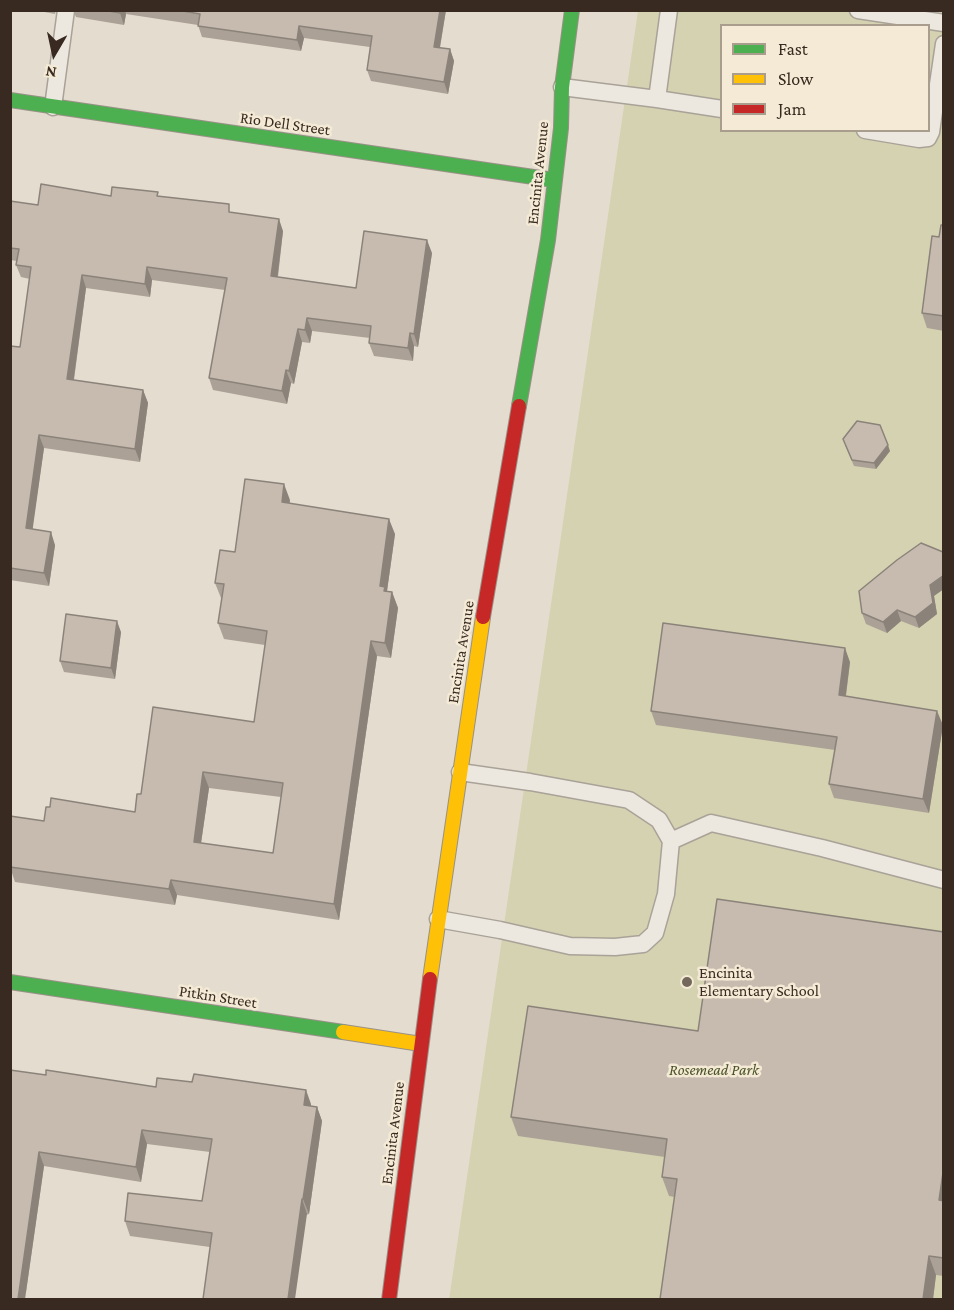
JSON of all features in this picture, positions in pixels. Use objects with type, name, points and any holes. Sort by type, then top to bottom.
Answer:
[{"type":"street","name":"Encinita Avenue","points":[[389,1299],[420,1044],[484,609],[548,240],[561,128],[562,87],[572,10]]},
{"type":"street","name":"Rio Dell Street","points":[[10,100],[554,180]]},
{"type":"street","name":"Pitkin Street","points":[[10,982],[420,1044]]},
{"type":"lane","points":[[53,107],[66,10]]},
{"type":"lane","points":[[657,99],[669,10]]},
{"type":"lane","points":[[858,10],[944,23]]},
{"type":"lane","points":[[877,132],[919,139],[928,138],[931,132],[944,44]]},
{"type":"lane","points":[[562,87],[720,109]]},
{"type":"lane","points":[[438,919],[570,946],[615,947],[643,944],[655,933],[666,894],[671,840],[659,820],[629,800],[460,772]]},
{"type":"lane","points":[[671,840],[711,823],[822,848],[944,880]]},
{"type":"green space","name":"Rosemead Park","points":[[638,11],[943,11],[943,1299],[449,1300]]},
{"type":"building","points":[[103,10],[121,10],[120,13]]},
{"type":"building","points":[[177,10],[440,10],[434,47],[450,49],[444,82],[367,70],[372,36],[299,26],[297,40],[198,26],[200,14]]},
{"type":"building","points":[[41,184],[111,196],[112,187],[158,192],[157,196],[229,204],[229,212],[279,219],[271,276],[356,288],[364,231],[427,240],[414,334],[410,333],[408,348],[369,343],[371,326],[307,318],[305,330],[298,329],[282,391],[209,378],[227,278],[147,267],[145,284],[82,275],[67,379],[143,390],[135,449],[39,435],[26,528],[51,532],[44,573],[10,568],[10,346],[20,347],[31,267],[16,265],[19,249],[10,248],[10,201],[38,205]]},
{"type":"building","points":[[941,225],[944,225],[944,316],[922,313],[932,236],[939,237]]},
{"type":"building","points":[[857,421],[880,425],[888,445],[874,463],[852,460],[843,439]]},
{"type":"building","points":[[245,479],[284,484],[282,502],[389,519],[380,586],[385,587],[384,591],[392,592],[385,643],[371,641],[334,904],[171,880],[169,889],[10,867],[10,816],[44,821],[46,807],[50,807],[51,798],[135,812],[137,794],[141,794],[153,707],[254,722],[267,631],[218,623],[224,584],[215,583],[220,550],[235,552]],"holes":[[[203,772],[283,783],[273,853],[194,842]]]},
{"type":"building","points":[[921,543],[943,552],[944,575],[930,585],[933,603],[915,617],[897,610],[883,622],[862,613],[859,591]]},
{"type":"building","points":[[66,614],[117,621],[111,668],[60,661]]},
{"type":"building","points":[[663,623],[845,648],[839,695],[937,711],[923,799],[829,784],[837,737],[651,711]]},
{"type":"building","points":[[717,899],[944,932],[944,1166],[939,1200],[944,1201],[944,1258],[929,1256],[923,1299],[660,1299],[677,1179],[662,1177],[667,1139],[511,1117],[528,1006],[698,1031]]},
{"type":"building","points":[[10,1070],[46,1075],[46,1070],[156,1087],[157,1078],[192,1082],[194,1074],[306,1090],[304,1105],[317,1107],[288,1299],[203,1299],[212,1233],[125,1221],[128,1193],[202,1201],[212,1139],[142,1130],[136,1167],[39,1152],[18,1299],[10,1299]]},
{"type":"traffic: fast","points":[[519,406],[548,240],[561,128],[562,87],[572,10]]},
{"type":"traffic: fast","points":[[10,100],[554,180]]},
{"type":"traffic: fast","points":[[10,982],[343,1032]]},
{"type":"traffic: slow","points":[[430,979],[483,617]]},
{"type":"traffic: slow","points":[[343,1032],[421,1044]]},
{"type":"traffic: jam","points":[[483,617],[519,406]]},
{"type":"traffic: jam","points":[[389,1300],[430,979]]},
{"type":"place","name":"Encinita Elementary School","points":[[687,982]]}]
